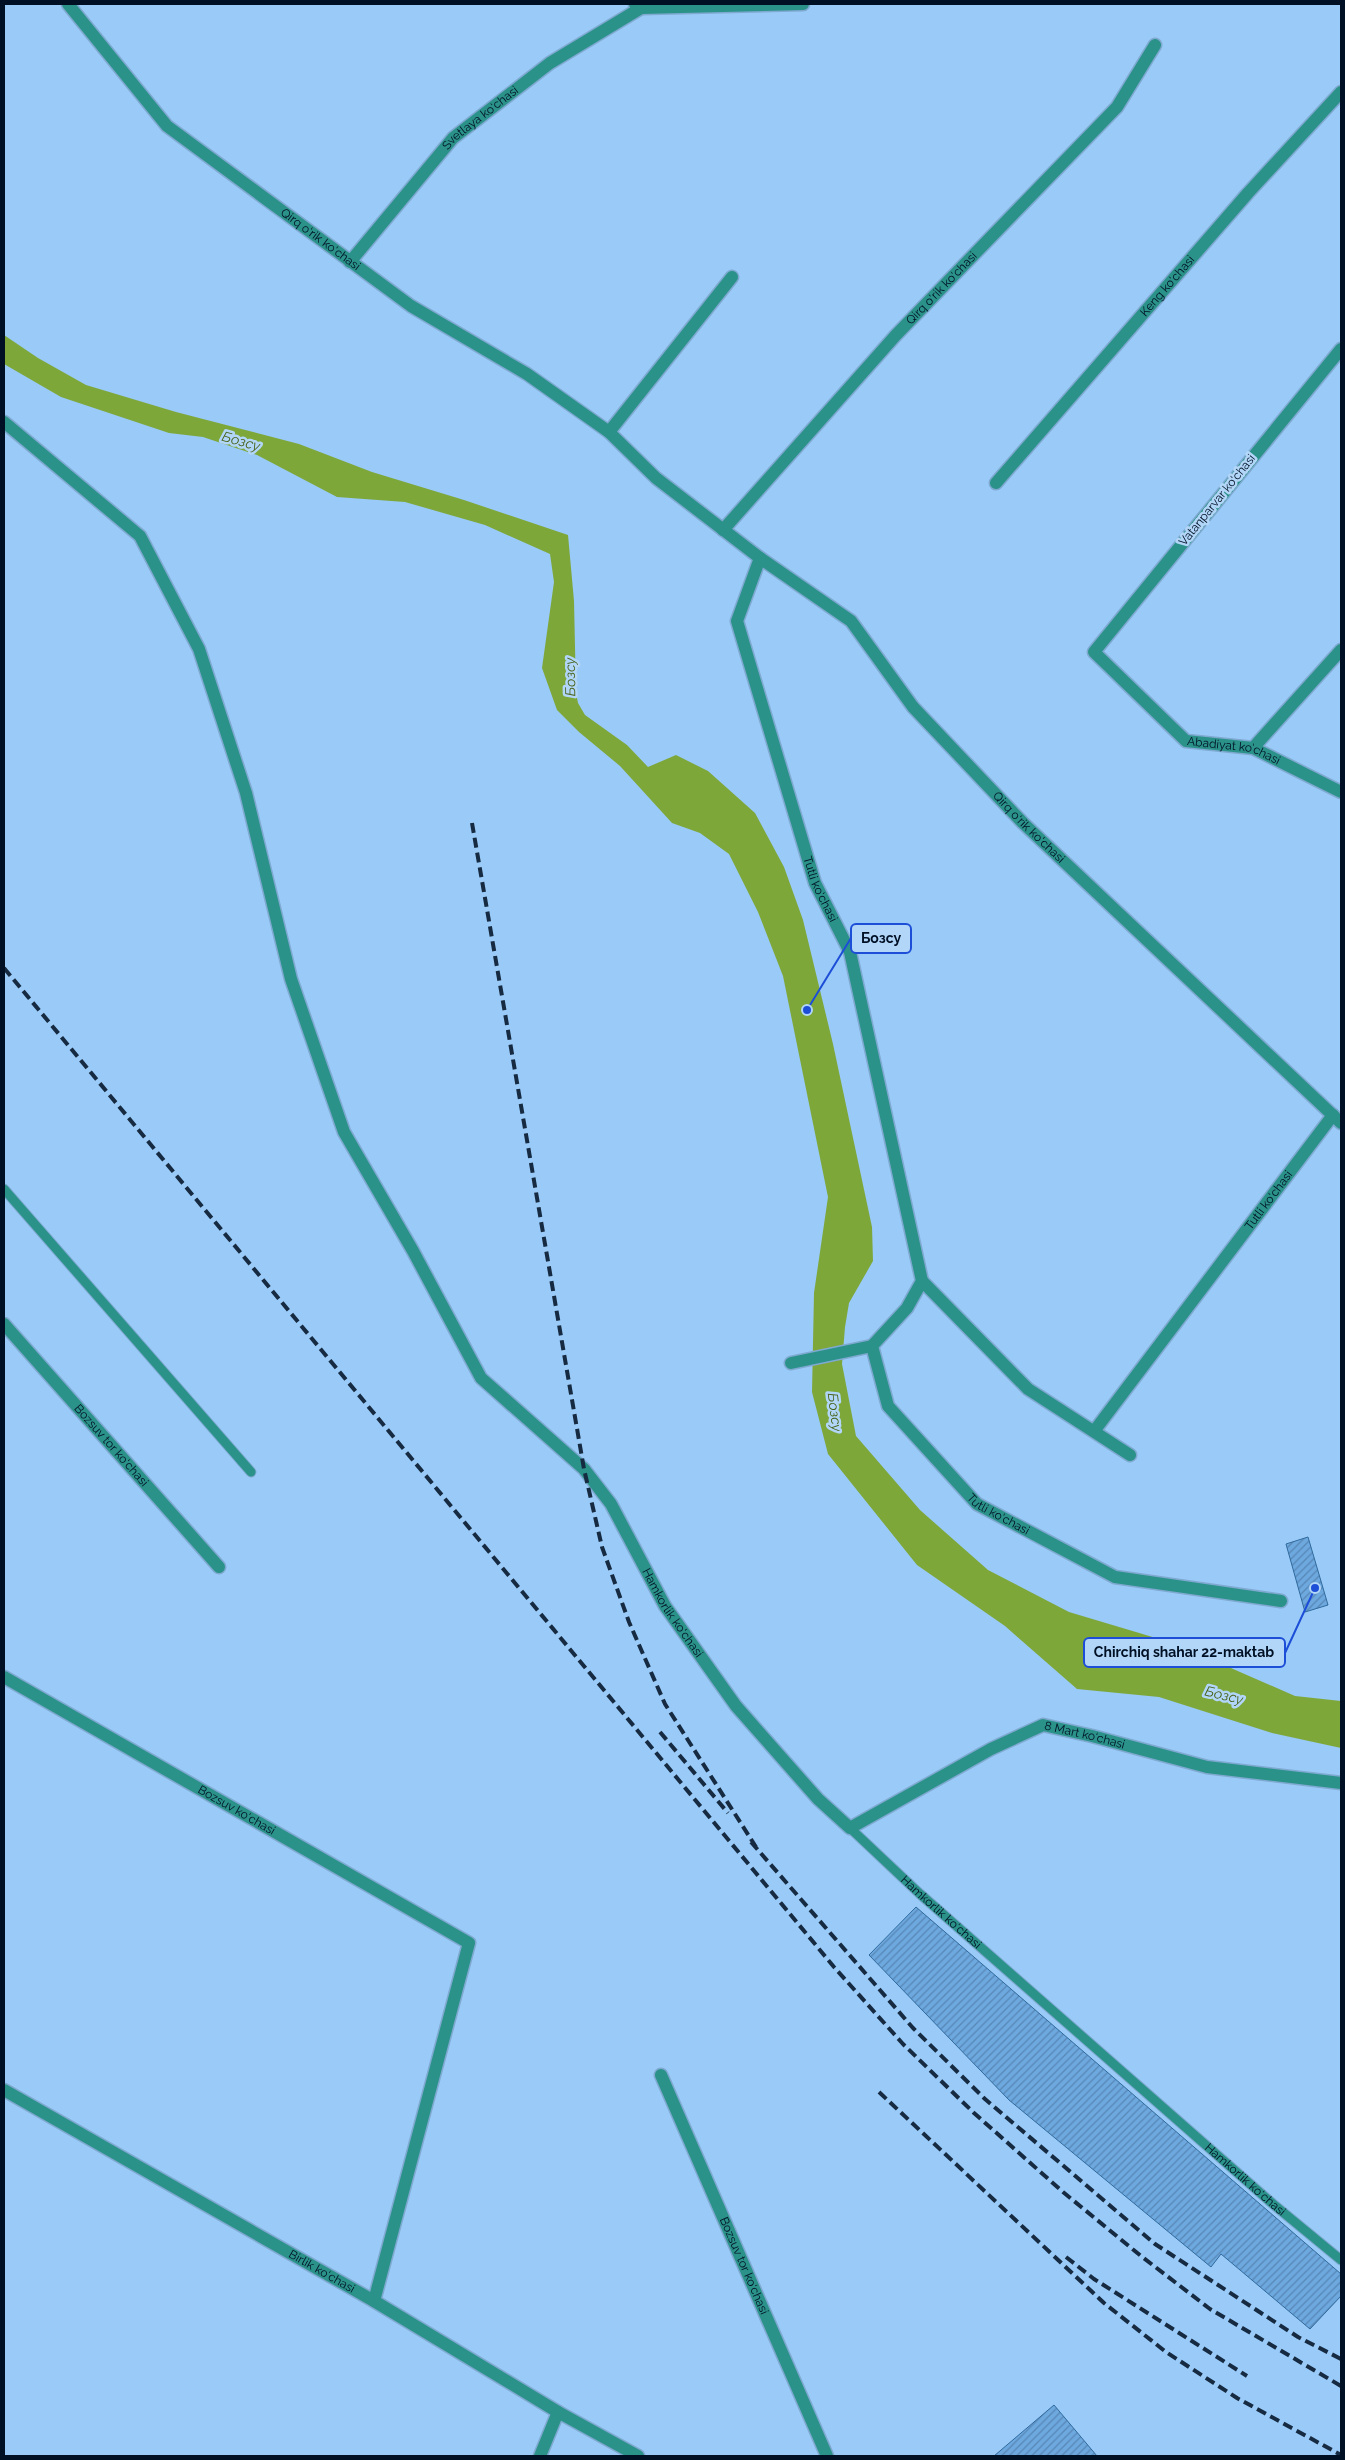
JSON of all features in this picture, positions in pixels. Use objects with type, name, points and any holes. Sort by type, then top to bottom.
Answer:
[{"type":"street","name":"Qirq o‘rik ko‘chasi","points":[[68,4],[167,126],[411,306],[527,374],[609,432],[656,478],[760,558],[852,621],[913,707],[1023,822],[1337,1119]]},
{"type":"street","name":"Svetlaya ko‘chasi","points":[[350,262],[453,138],[550,63],[638,6],[803,4]]},
{"type":"street","name":"Qirq o‘rik ko‘chasi","points":[[723,530],[896,335],[1117,107],[1155,44]]},
{"type":"street","name":"Keng ko‘chasi","points":[[996,483],[1248,193],[1341,92]]},
{"type":"street","points":[[609,432],[732,277]]},
{"type":"street","name":"Vatanparvar ko‘chasi","points":[[1094,652],[1341,348]]},
{"type":"street","name":"Hamkorlik ko‘chasi","points":[[4,422],[140,536],[199,649],[246,793],[291,979],[344,1132],[413,1251],[481,1378],[584,1469],[611,1504],[665,1606],[736,1706],[818,1799],[850,1828]]},
{"type":"street","name":"Tutli ko‘chasi","points":[[760,558],[737,621],[815,882],[850,952],[922,1281]]},
{"type":"street","points":[[1253,748],[1341,650]]},
{"type":"street","name":"Abadiyat ko‘chasi","points":[[1094,652],[1186,741],[1253,748],[1341,792]]},
{"type":"street","name":"Tutli ko‘chasi","points":[[1095,1430],[1337,1119]]},
{"type":"street","points":[[791,1363],[872,1346],[907,1308],[922,1281],[1028,1389],[1095,1430],[1130,1455]]},
{"type":"street","name":"Bozsuv tor ko‘chasi","points":[[4,1324],[219,1567]]},
{"type":"street","name":"Tutli ko‘chasi","points":[[872,1346],[888,1406],[977,1504],[1116,1577],[1281,1601]]},
{"type":"street","name":"Bozsuv ko‘chasi","points":[[4,1677],[469,1943],[374,2301]]},
{"type":"street","name":"8 Mart ko‘chasi","points":[[850,1828],[992,1749],[1043,1725],[1092,1736],[1207,1767],[1341,1783]]},
{"type":"street","name":"Bozsuv tor ko‘chasi","points":[[661,2075],[827,2456]]},
{"type":"street","name":"Birlik ko‘chasi","points":[[4,2090],[374,2301],[558,2412],[638,2456]]},
{"type":"street","points":[[540,2456],[558,2412]]},
{"type":"lane","points":[[4,1189],[251,1472]]},
{"type":"lane","name":"Hamkorlik ko‘chasi","points":[[850,1828],[936,1908],[1266,2197],[1341,2260]]},
{"type":"water","name":"Бозсу","points":[[4,335],[38,358],[86,385],[176,412],[299,444],[372,472],[568,535],[574,601],[576,693],[578,703],[585,715],[627,745],[648,767],[676,755],[708,771],[755,813],[784,867],[803,920],[833,1044],[872,1227],[873,1261],[849,1303],[842,1364],[856,1436],[920,1510],[988,1570],[1069,1612],[1176,1644],[1295,1696],[1341,1701],[1341,1748],[1272,1733],[1159,1697],[1077,1689],[1005,1626],[917,1565],[828,1454],[812,1392],[814,1293],[828,1197],[783,976],[758,912],[729,854],[700,833],[672,823],[620,766],[579,732],[557,710],[542,668],[554,582],[550,554],[485,525],[405,502],[337,497],[257,455],[203,437],[169,433],[61,397],[4,364]]},
{"type":"building","points":[[1308,1537],[1328,1605],[1305,1612],[1286,1544]]},
{"type":"building","points":[[916,1907],[1341,2274],[1341,2296],[1310,2329],[1221,2254],[1211,2267],[1009,2100],[869,1955]]},
{"type":"building","points":[[1054,2405],[1097,2456],[994,2456]]},
{"type":"railway","points":[[472,823],[584,1469],[602,1547],[629,1622],[665,1704],[756,1847]]},
{"type":"railway","points":[[4,968],[834,1967],[903,2044],[974,2113],[1063,2192],[1141,2256],[1210,2309],[1341,2386]]},
{"type":"railway","points":[[660,1732],[728,1813]]},
{"type":"railway","points":[[751,1842],[913,2028],[985,2099],[1155,2244],[1298,2337],[1341,2359]]},
{"type":"railway","points":[[879,2092],[1104,2303],[1166,2352],[1237,2398],[1341,2455]]},
{"type":"railway","points":[[1066,2257],[1094,2279],[1247,2376]]},
{"type":"place","name":"Бозсу","points":[[807,1010]]},
{"type":"place","name":"Chirchiq shahar 22-maktab","points":[[1315,1588]]}]
